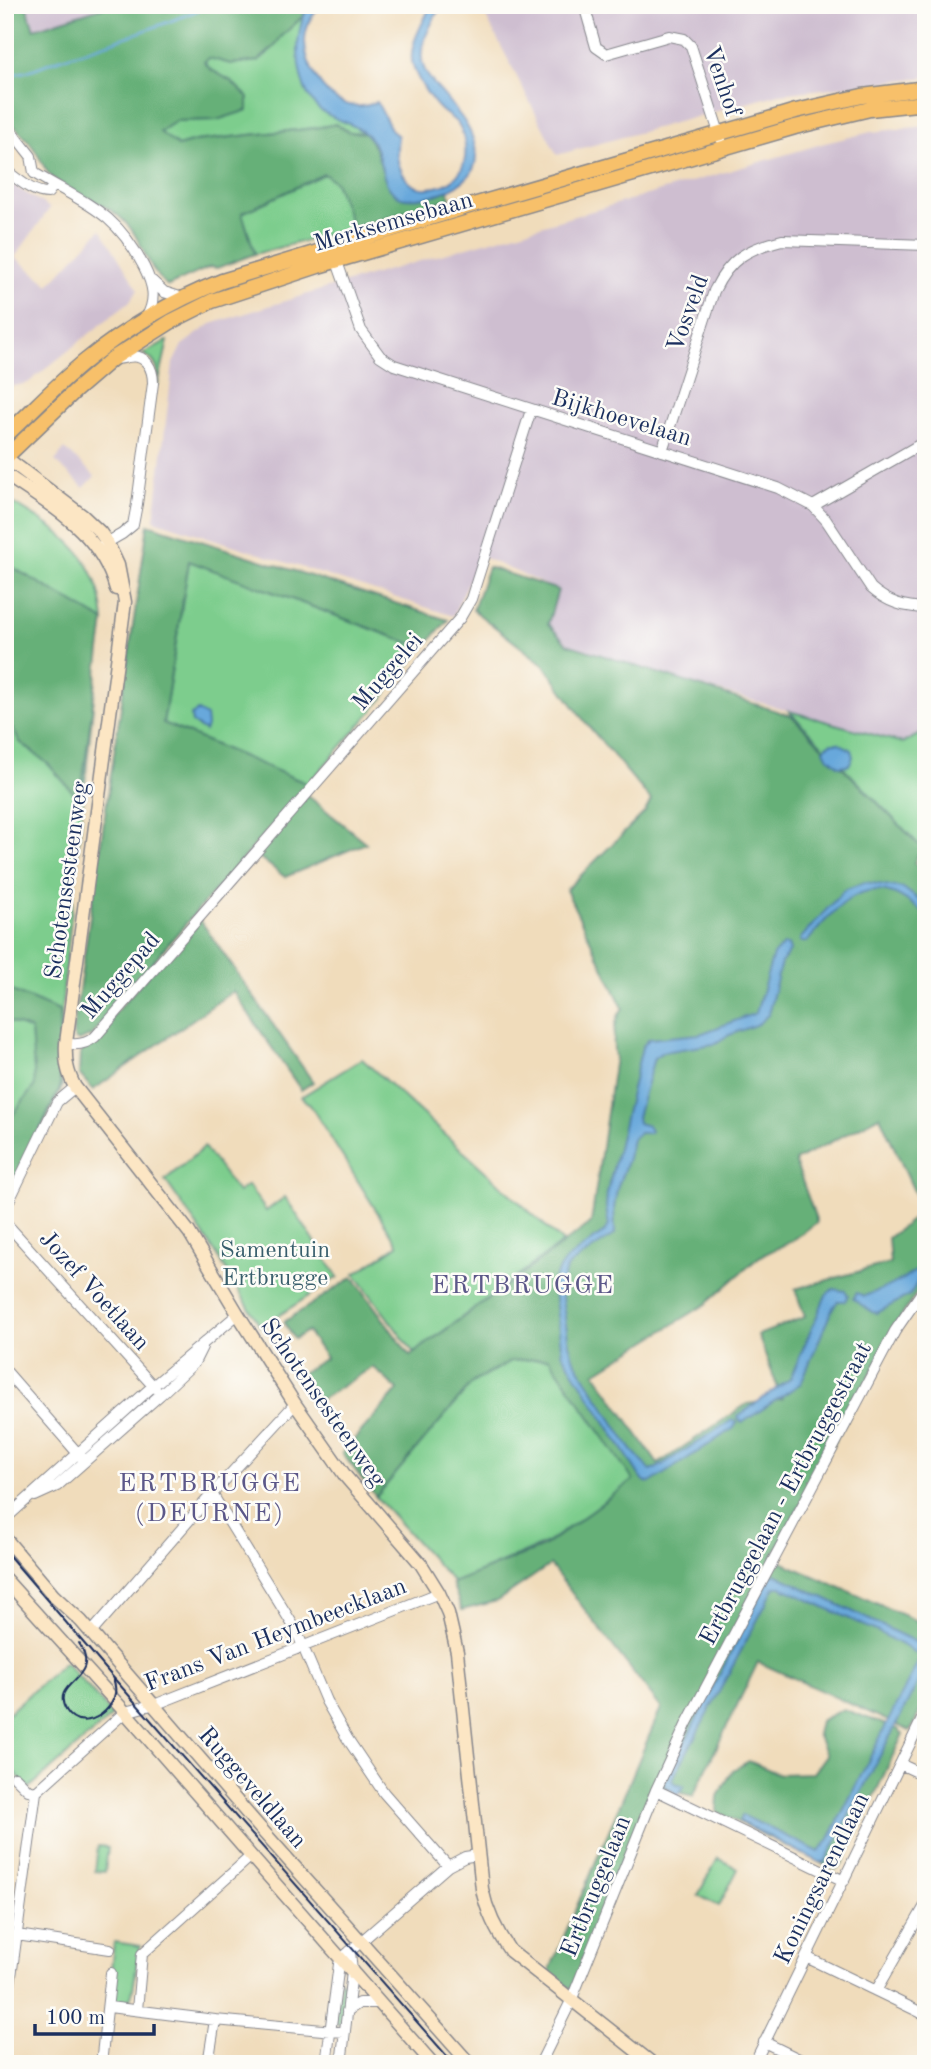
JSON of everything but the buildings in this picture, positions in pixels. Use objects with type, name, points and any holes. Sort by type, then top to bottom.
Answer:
[{"type":"main road","name":"Merksemsebaan","points":[[5,436],[83,363],[146,318],[184,298],[239,275],[335,254],[885,92],[926,88]]},
{"type":"main road","name":"Merksemsebaan","points":[[838,108],[870,109],[926,103]]},
{"type":"main road","name":"Merksemsebaan","points":[[5,458],[76,390],[112,359],[145,337],[203,305],[335,254]]},
{"type":"street","name":"Venhof","points":[[584,5],[596,47],[606,54],[669,36],[684,39],[691,46],[721,140]]},
{"type":"street","points":[[5,123],[31,156],[34,173],[107,216],[129,239],[151,280],[152,309],[146,318]]},
{"type":"street","points":[[5,170],[42,193],[48,193],[54,185]]},
{"type":"street","name":"Vosveld","points":[[662,451],[714,291],[722,275],[735,260],[759,246],[782,240],[926,246]]},
{"type":"street","name":"Bijkhoevelaan","points":[[335,254],[361,330],[380,356],[394,365],[778,488],[813,506],[827,520],[871,588],[879,595],[907,607],[926,608]]},
{"type":"street","points":[[151,280],[168,294],[184,298]]},
{"type":"street","points":[[102,545],[133,525],[153,375],[147,362],[132,356],[112,359]]},
{"type":"street","name":"Muggelei","points":[[198,917],[463,614],[471,599],[531,410]]},
{"type":"street","points":[[813,506],[926,441]]},
{"type":"street","points":[[5,458],[83,516],[102,545]]},
{"type":"street","points":[[5,474],[102,545]]},
{"type":"street","name":"Schotensesteenweg","points":[[102,545],[122,618],[66,1043],[66,1064],[75,1087],[189,1231],[295,1404],[346,1477],[421,1564],[439,1593],[448,1613],[457,1652],[478,1855],[486,1908],[496,1931],[510,1951],[653,2064]]},
{"type":"street","name":"Muggepad","points":[[66,1043],[79,1045],[95,1037],[198,917]]},
{"type":"street","points":[[5,1209],[57,1102],[75,1087]]},
{"type":"street","name":"Jozef Voetlaan","points":[[5,1222],[160,1395]]},
{"type":"street","name":"Ertbruggelaan - Ertbruggestraat","points":[[687,1723],[895,1331],[926,1286]]},
{"type":"street","points":[[5,1519],[153,1385],[238,1314]]},
{"type":"street","points":[[26,1499],[57,1486],[194,1363],[206,1340]]},
{"type":"street","points":[[5,1370],[85,1461]]},
{"type":"street","points":[[91,1633],[212,1494],[295,1404]]},
{"type":"street","points":[[212,1494],[296,1630],[333,1714],[369,1772],[448,1866]]},
{"type":"street","name":"Ruggeveldlaan","points":[[5,1538],[470,2064]]},
{"type":"street","name":"Ruggeveldlaan","points":[[5,1578],[69,1656],[125,1712],[250,1857],[345,1955],[352,1972],[433,2064]]},
{"type":"street","name":"Frans Van Heymbeecklaan","points":[[125,1712],[153,1705],[439,1593]]},
{"type":"street","name":"Koningsarendlaan","points":[[754,2064],[926,1711]]},
{"type":"street","points":[[5,2021],[36,1792],[125,1712]]},
{"type":"street","name":"Ertbruggelaan","points":[[540,2064],[571,2001],[656,1790],[687,1723]]},
{"type":"street","points":[[900,1764],[926,1776]]},
{"type":"street","points":[[15,1777],[28,1790],[36,1792]]},
{"type":"street","points":[[656,1790],[844,1881]]},
{"type":"street","points":[[326,2064],[339,1964],[345,1955],[448,1866],[465,1857],[478,1855]]},
{"type":"street","points":[[137,2010],[142,1954],[250,1857]]},
{"type":"street","points":[[876,1991],[926,1904]]},
{"type":"street","points":[[16,1935],[110,1949]]},
{"type":"street","points":[[806,1957],[926,2015]]},
{"type":"street","points":[[341,2064],[352,1972]]},
{"type":"street","points":[[101,2064],[111,1973]]},
{"type":"street","points":[[347,2011],[359,2003],[380,2003]]},
{"type":"street","points":[[109,2007],[344,2032]]},
{"type":"street","points":[[208,2064],[215,2020]]},
{"type":"street","points":[[764,2042],[809,2064]]},
{"type":"shaded area","points":[[26,5],[110,5],[34,29]]},
{"type":"shaded area","points":[[480,5],[926,5],[926,77],[780,94],[557,155]]},
{"type":"shaded area","points":[[926,126],[926,730],[903,743],[663,675],[567,644],[548,624],[558,590],[480,556],[453,616],[154,520],[173,363],[182,345],[211,324],[825,143],[871,132]]},
{"type":"shaded area","points":[[5,180],[50,208],[15,257],[49,285],[101,229],[138,290],[129,302],[28,383],[5,388]]},
{"type":"shaded area","points":[[65,449],[95,476],[84,488],[55,461]]},
{"type":"green space","points":[[5,5],[26,5],[34,29],[110,5],[310,5],[303,16],[258,61],[231,64],[209,58],[204,62],[248,97],[248,110],[217,120],[176,121],[160,132],[178,146],[195,141],[336,124],[349,132],[365,133],[375,149],[387,181],[397,195],[435,195],[448,190],[451,198],[353,228],[335,182],[324,174],[242,213],[255,254],[217,268],[210,267],[168,286],[155,272],[130,227],[115,213],[54,179],[29,142],[5,115]]},
{"type":"green space","points":[[303,16],[299,56],[308,94],[315,105],[326,113],[365,133],[349,132],[336,124],[195,141],[177,146],[160,132],[176,121],[217,120],[231,81],[210,69],[204,62],[209,58],[231,64],[258,61],[267,55]]},
{"type":"green space","points":[[324,174],[335,182],[353,228],[255,254],[242,213]]},
{"type":"green space","points":[[166,341],[158,385],[156,366],[143,354]]},
{"type":"green space","points":[[5,498],[59,533],[85,560],[101,597],[104,621],[5,563]]},
{"type":"green space","points":[[148,524],[448,620],[423,648],[189,561],[163,723],[308,784],[92,1035],[79,1041],[74,1038],[73,1031]]},
{"type":"green space","points":[[189,561],[423,648],[308,784],[163,723]]},
{"type":"green space","points":[[5,563],[104,621],[80,800],[48,764],[20,742],[10,724],[5,723]]},
{"type":"green space","points":[[488,567],[558,590],[548,624],[567,644],[792,716],[922,848],[914,863],[926,874],[926,1279],[902,1315],[772,1558],[926,1625],[926,1700],[910,1731],[758,1662],[693,1796],[655,1786],[572,1989],[548,1974],[661,1708],[550,1565],[497,1601],[462,1610],[452,1583],[543,1547],[633,1480],[549,1358],[511,1361],[473,1382],[376,1497],[342,1453],[398,1390],[373,1367],[313,1404],[295,1377],[326,1358],[307,1331],[294,1339],[284,1322],[353,1277],[410,1356],[591,1223],[615,1057],[614,1031],[623,1008],[566,890],[645,812],[651,800],[585,722],[544,665],[473,610]],"holes":[[[880,1116],[923,1211],[888,1238],[890,1263],[795,1289],[805,1317],[758,1335],[782,1399],[747,1404],[658,1464],[595,1373],[706,1304],[759,1257],[792,1241],[817,1222],[795,1161]]]},
{"type":"green space","points":[[100,639],[62,1004],[62,1087],[5,1206],[5,643]]},
{"type":"green space","points":[[789,711],[903,743],[926,731],[926,843],[922,848]]},
{"type":"green space","points":[[307,795],[366,843],[285,877],[255,854]]},
{"type":"green space","points":[[198,917],[313,1082],[301,1090],[233,991],[93,1090],[79,1074],[80,1054]]},
{"type":"green space","points":[[5,988],[59,1011],[60,1088],[5,1202],[5,1112],[11,1117],[35,1085],[31,1030],[5,1020]]},
{"type":"green space","points":[[362,1059],[563,1242],[414,1353],[355,1274],[398,1245],[310,1105],[301,1097]]},
{"type":"green space","name":"Samentuin Ertbrugge","points":[[204,1147],[238,1192],[248,1185],[266,1211],[285,1197],[338,1277],[261,1327],[215,1252],[165,1180]]},
{"type":"green space","points":[[549,1358],[634,1480],[547,1543],[454,1583],[376,1497],[473,1382],[511,1361]]},
{"type":"green space","points":[[65,1662],[113,1715],[29,1788],[5,1762],[5,1716]]},
{"type":"green space","points":[[843,1709],[898,1729],[903,1734],[843,1863],[835,1870],[717,1812],[718,1796],[733,1770],[749,1761],[779,1774],[813,1773],[826,1755],[817,1734],[820,1721]]},
{"type":"green space","points":[[98,1846],[108,1847],[105,1872],[95,1871]]},
{"type":"green space","points":[[718,1858],[738,1869],[719,1906],[698,1895]]},
{"type":"green space","points":[[114,1942],[141,1946],[132,1993],[126,2004],[111,2002]]},
{"type":"green space","points":[[341,1980],[346,1986],[339,2025],[335,2022]]},
{"type":"water","points":[[310,5],[322,5],[309,23],[305,41],[308,60],[317,79],[329,93],[343,103],[359,106],[377,102],[392,131],[398,136],[397,157],[402,172],[412,184],[425,188],[437,187],[451,181],[461,170],[465,155],[460,127],[429,96],[413,66],[412,51],[417,35],[431,5],[441,5],[427,34],[422,57],[428,76],[458,113],[475,146],[476,160],[472,171],[457,186],[420,198],[397,195],[387,183],[376,149],[367,135],[326,114],[311,100],[298,59],[300,29]]},
{"type":"water","points":[[198,711],[206,716],[205,731],[192,723],[191,715]]},
{"type":"water","points":[[832,743],[839,743],[851,750],[853,757],[849,765],[839,766],[827,756],[824,750]]},
{"type":"water","points":[[865,882],[903,888],[926,905],[926,915],[893,893],[866,891],[844,903],[807,942],[801,942],[800,939],[844,890]]},
{"type":"water","points":[[783,945],[788,945],[790,951],[781,963],[768,1015],[758,1024],[714,1044],[663,1052],[654,1058],[637,1117],[638,1123],[648,1126],[651,1131],[639,1133],[632,1139],[617,1189],[614,1208],[615,1234],[568,1266],[565,1271],[561,1292],[574,1360],[631,1449],[650,1470],[732,1420],[737,1422],[734,1428],[650,1483],[646,1482],[562,1353],[553,1282],[565,1261],[609,1226],[607,1194],[642,1047],[649,1039],[700,1034],[756,1013],[773,955]]},
{"type":"water","points":[[917,1270],[922,1274],[910,1295],[877,1313],[853,1299],[857,1293],[864,1296],[878,1291]]},
{"type":"water","points":[[833,1289],[845,1291],[848,1295],[845,1301],[838,1301],[833,1307],[801,1383],[742,1423],[737,1417],[790,1379],[826,1295]]},
{"type":"water","points":[[775,1574],[926,1647],[926,1667],[825,1862],[819,1862],[739,1821],[742,1815],[819,1852],[829,1839],[921,1656],[878,1632],[781,1587],[775,1587],[672,1780],[684,1786],[678,1795],[663,1784],[770,1577]]},
{"type":"waterway","points":[[5,74],[32,70],[210,5]]},
{"type":"tram line","points":[[5,1551],[454,2064]]},
{"type":"tram line","points":[[79,1643],[85,1656],[85,1665],[64,1692],[63,1700],[66,1710],[73,1718],[82,1721],[92,1719],[109,1707],[114,1698],[112,1677]]},
{"type":"district","name":"ERTBRUGGE","points":[[523,1284]]},
{"type":"district","name":"ERTBRUGGE (DEURNE)","points":[[210,1497]]}]
